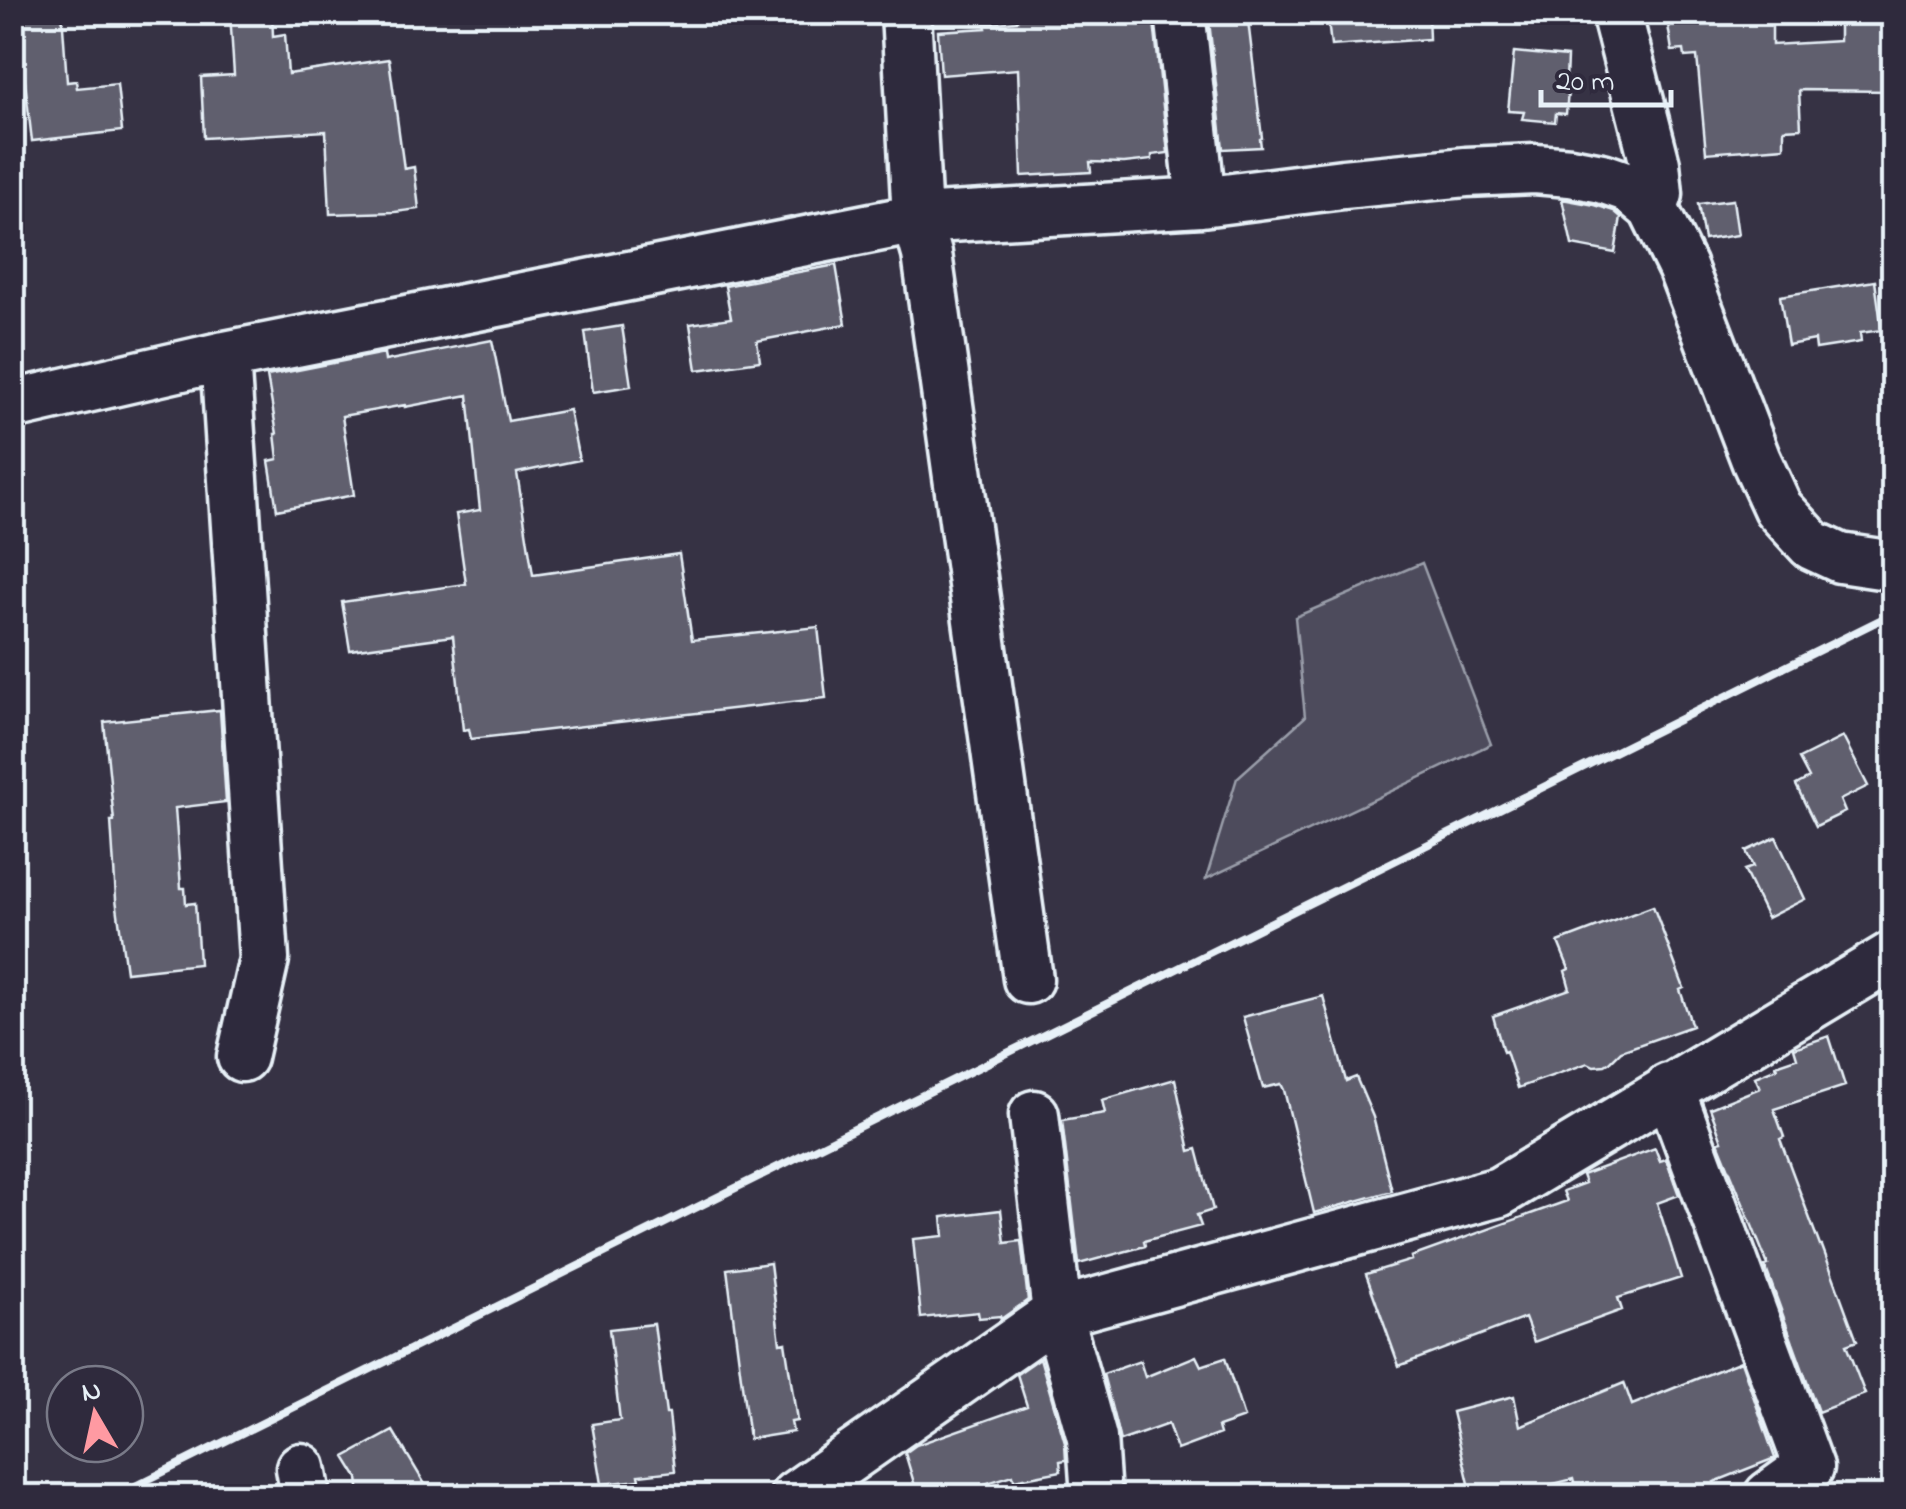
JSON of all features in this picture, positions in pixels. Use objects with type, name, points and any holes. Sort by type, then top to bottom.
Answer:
[{"type":"street","points":[[906,12],[917,219],[928,254],[1028,979]]},
{"type":"street","points":[[1180,12],[1201,202]]},
{"type":"street","points":[[1616,12],[1655,164],[1658,194],[1653,208]]},
{"type":"street","points":[[12,404],[225,356],[917,219],[1201,202],[1466,172],[1570,172],[1628,188],[1653,208],[1682,267],[1778,508],[1812,545],[1840,558],[1894,566]]},
{"type":"street","points":[[225,356],[264,959],[242,1058]]},
{"type":"street","points":[[794,1496],[1057,1313],[1498,1192],[1894,955]]},
{"type":"street","points":[[1669,1088],[1808,1466],[1769,1496]]},
{"type":"street","points":[[1034,1114],[1057,1313],[1092,1438],[1096,1496]]},
{"type":"shaded area","points":[[1422,563],[1491,744],[1206,879],[1237,778],[1305,717],[1295,617]]},
{"type":"building","points":[[12,12],[62,12],[67,82],[76,81],[77,88],[117,84],[122,131],[32,141],[23,65],[12,67]]},
{"type":"building","points":[[230,12],[272,12],[273,36],[285,34],[288,74],[389,59],[404,169],[414,167],[419,209],[330,214],[326,131],[204,138],[201,77],[234,75]]},
{"type":"building","points":[[1153,12],[1168,153],[1152,155],[1152,160],[1090,162],[1091,172],[1022,176],[1018,69],[941,75],[938,31],[986,28],[985,24],[1017,18]]},
{"type":"building","points":[[1208,12],[1247,12],[1261,147],[1223,149]]},
{"type":"building","points":[[1327,12],[1428,12],[1429,39],[1331,46]]},
{"type":"building","points":[[1666,12],[1726,12],[1727,21],[1772,21],[1772,45],[1839,41],[1839,16],[1894,16],[1894,91],[1799,90],[1801,128],[1784,129],[1784,147],[1706,153],[1697,56],[1685,57],[1684,50],[1672,51]]},
{"type":"building","points":[[1514,52],[1567,57],[1566,114],[1556,113],[1555,122],[1522,119],[1524,112],[1508,111]]},
{"type":"building","points":[[1562,199],[1595,205],[1621,217],[1615,253],[1572,245]]},
{"type":"building","points":[[1733,200],[1738,235],[1704,240],[1698,204]]},
{"type":"building","points":[[836,265],[846,324],[757,341],[760,361],[697,370],[690,324],[731,318],[725,286]]},
{"type":"building","points":[[1875,281],[1882,330],[1860,333],[1861,342],[1816,349],[1815,340],[1788,345],[1780,296]]},
{"type":"building","points":[[622,326],[631,386],[593,392],[585,332]]},
{"type":"building","points":[[492,340],[508,421],[569,410],[579,460],[517,473],[533,575],[679,554],[692,640],[818,627],[826,698],[471,739],[469,729],[463,730],[453,636],[350,650],[342,602],[466,584],[456,514],[480,510],[468,395],[342,416],[354,495],[277,510],[269,461],[278,459],[277,434],[267,376],[384,353],[385,361]]},
{"type":"building","points":[[220,710],[226,802],[175,808],[181,888],[185,888],[186,904],[195,903],[199,964],[126,972],[116,899],[114,821],[104,722]]},
{"type":"building","points":[[1843,737],[1868,786],[1840,800],[1845,812],[1816,826],[1796,785],[1809,778],[1799,759]]},
{"type":"building","points":[[1776,837],[1805,899],[1767,918],[1744,870],[1753,867],[1746,851]]},
{"type":"building","points":[[1653,906],[1684,988],[1680,990],[1692,1026],[1621,1051],[1605,1065],[1588,1063],[1518,1088],[1493,1016],[1570,989],[1565,971],[1569,969],[1558,942]]},
{"type":"building","points":[[1323,996],[1346,1081],[1356,1077],[1373,1117],[1392,1191],[1314,1213],[1284,1090],[1281,1084],[1263,1088],[1243,1017]]},
{"type":"building","points":[[1829,1036],[1845,1086],[1774,1109],[1784,1137],[1780,1139],[1857,1341],[1846,1345],[1865,1394],[1818,1412],[1765,1266],[1768,1265],[1718,1142],[1722,1141],[1710,1108],[1760,1088],[1755,1077],[1797,1058],[1794,1048]]},
{"type":"building","points":[[1175,1079],[1190,1151],[1197,1149],[1213,1210],[1197,1215],[1201,1226],[1079,1264],[1062,1120],[1105,1113],[1102,1100]]},
{"type":"building","points":[[1655,1148],[1660,1161],[1666,1159],[1679,1195],[1657,1203],[1681,1278],[1618,1298],[1622,1310],[1534,1342],[1525,1318],[1399,1366],[1366,1274],[1567,1201],[1563,1191],[1585,1183],[1582,1175]]},
{"type":"building","points":[[1001,1210],[1005,1243],[1021,1241],[1028,1300],[1001,1319],[979,1318],[978,1312],[921,1318],[913,1239],[944,1236],[942,1217]]},
{"type":"building","points":[[770,1263],[780,1343],[785,1342],[797,1421],[791,1422],[793,1432],[749,1439],[727,1269]]},
{"type":"building","points":[[654,1324],[675,1471],[602,1484],[592,1424],[620,1420],[609,1329]]},
{"type":"building","points":[[1196,1356],[1201,1366],[1225,1358],[1244,1418],[1218,1427],[1220,1434],[1177,1450],[1168,1424],[1120,1441],[1103,1374],[1140,1361],[1145,1377]]},
{"type":"building","points":[[1040,1358],[1065,1443],[1066,1460],[1060,1461],[1061,1471],[1014,1480],[1013,1475],[946,1496],[918,1496],[905,1453],[916,1445],[1027,1406],[1017,1374]]},
{"type":"building","points":[[1741,1361],[1775,1458],[1714,1482],[1717,1496],[1577,1496],[1573,1479],[1506,1496],[1472,1496],[1452,1412],[1514,1396],[1520,1426],[1624,1383],[1632,1405]]},
{"type":"building","points":[[393,1431],[432,1496],[360,1496],[358,1478],[345,1457]]},
{"type":"railway","points":[[115,1496],[1894,613]]}]
